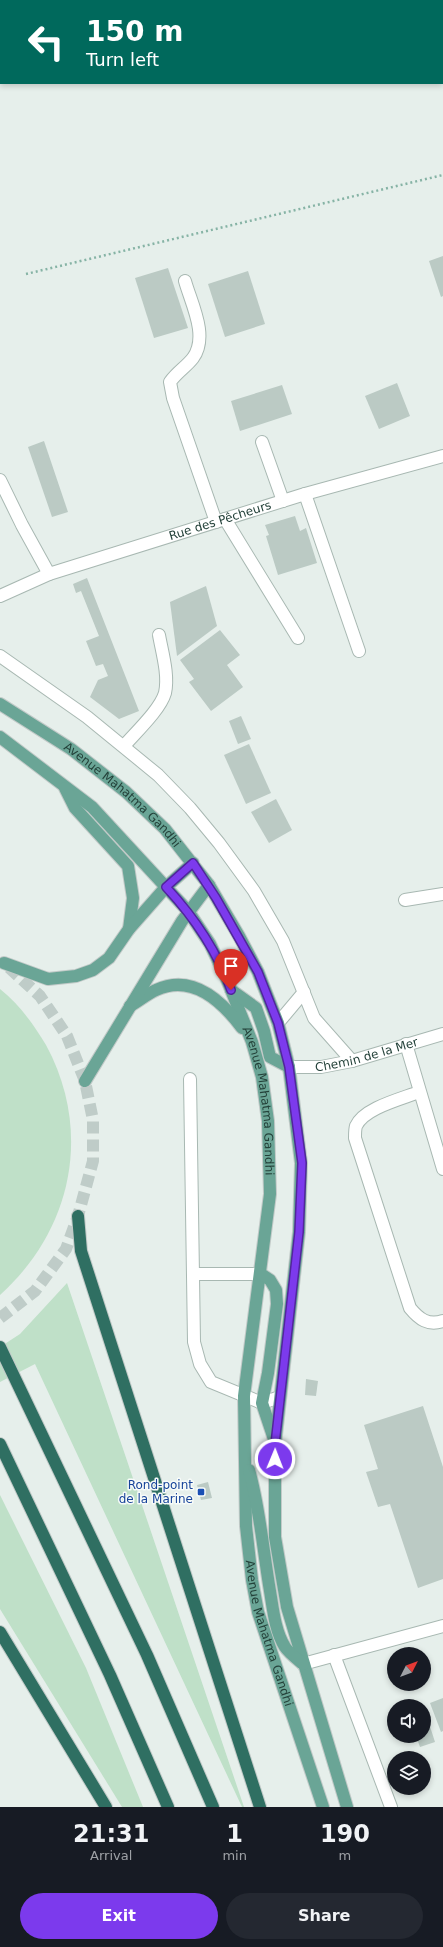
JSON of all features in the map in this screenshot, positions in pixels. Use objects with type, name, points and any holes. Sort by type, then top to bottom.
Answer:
[{"type":"highway","points":[[78,1216],[81,1251],[260,1807]]},
{"type":"highway","points":[[0,1347],[147,1655],[213,1807]]},
{"type":"highway","points":[[0,1444],[110,1675],[168,1807]]},
{"type":"highway","points":[[0,1632],[106,1807]]},
{"type":"main road","name":"Avenue Mahatma Gandhi","points":[[0,704],[71,749],[126,792],[165,829],[209,885],[258,972],[278,1023],[289,1067],[302,1163],[299,1232],[275,1444],[275,1537],[287,1607],[347,1807]]},
{"type":"main road","name":"Avenue Mahatma Gandhi","points":[[0,737],[92,807],[188,911],[210,944],[225,975],[252,1042],[262,1077],[268,1121],[270,1194],[261,1274],[244,1396],[246,1526],[252,1580],[258,1612],[323,1807]]},
{"type":"main road","points":[[64,786],[75,808],[128,866],[133,898],[129,929]]},
{"type":"main road","points":[[4,963],[48,979],[76,976],[93,970],[109,958],[129,929],[166,887],[193,863]]},
{"type":"main road","points":[[85,1081],[188,911],[209,885]]},
{"type":"main road","points":[[128,1008],[157,989],[178,984],[197,988],[218,1000],[252,1042]]},
{"type":"main road","points":[[231,990],[256,1008],[264,1031],[270,1058],[289,1067]]},
{"type":"main road","name":"Avenue Mahatma Gandhi","points":[[261,1274],[270,1280],[276,1290],[277,1304],[268,1373],[262,1403],[275,1444]]},
{"type":"main road","name":"Avenue Mahatma Gandhi","points":[[245,1453],[255,1494],[272,1606],[280,1636],[286,1648],[303,1664]]},
{"type":"street","points":[[185,281],[200,331],[199,346],[193,358],[176,372],[170,382],[173,398],[221,521],[298,638]]},
{"type":"street","points":[[262,442],[283,501]]},
{"type":"street","name":"Rue des Pêcheurs","points":[[0,596],[49,574],[305,494],[443,456]]},
{"type":"street","points":[[0,480],[22,525],[49,574]]},
{"type":"street","points":[[305,494],[359,651]]},
{"type":"street","points":[[124,746],[157,707],[164,693],[166,678],[159,635]]},
{"type":"street","points":[[0,656],[87,716],[158,774],[190,808],[219,843],[254,891],[283,941],[314,1018],[352,1061]]},
{"type":"street","points":[[405,900],[443,894]]},
{"type":"street","points":[[278,1023],[304,992]]},
{"type":"street","name":"Chemin de la Mer","points":[[289,1067],[321,1067],[352,1061],[443,1034]]},
{"type":"street","points":[[406,1044],[443,1169]]},
{"type":"street","points":[[190,1079],[194,1342],[200,1364],[211,1382],[244,1396],[262,1403],[280,1397]]},
{"type":"street","points":[[419,1092],[372,1110],[362,1118],[356,1127],[355,1138],[410,1308],[416,1316],[426,1322],[437,1323],[443,1320]]},
{"type":"street","points":[[193,1274],[261,1274]]},
{"type":"street","points":[[303,1664],[443,1626]]},
{"type":"street","points":[[334,1655],[391,1807]]},
{"type":"path","points":[[26,274],[443,175]]},
{"type":"green space","points":[[0,989],[14,1001],[26,1015],[46,1045],[60,1078],[69,1112],[71,1145],[68,1178],[59,1210],[44,1241],[25,1269],[0,1295]]},
{"type":"green space","points":[[67,1283],[244,1807],[242,1807],[35,1364],[0,1382],[0,1347],[20,1334]]},
{"type":"green space","points":[[0,1495],[86,1668],[143,1807],[122,1807],[0,1609]]},
{"type":"building","points":[[443,256],[443,296],[441,297],[429,261]]},
{"type":"building","points":[[168,268],[188,328],[154,338],[135,278]]},
{"type":"building","points":[[248,271],[265,324],[225,337],[208,284]]},
{"type":"building","points":[[397,383],[410,416],[379,429],[365,396]]},
{"type":"building","points":[[282,385],[292,414],[240,431],[231,401]]},
{"type":"building","points":[[44,441],[68,512],[52,517],[28,447]]},
{"type":"building","points":[[295,516],[300,531],[306,528],[317,563],[278,575],[266,536],[269,535],[265,525]]},
{"type":"building","points":[[87,578],[139,711],[119,719],[90,697],[98,680],[108,676],[103,664],[96,666],[86,641],[99,636],[81,591],[76,593],[73,584]]},
{"type":"building","points":[[206,586],[217,626],[177,656],[170,602]]},
{"type":"building","points":[[220,630],[240,655],[227,665],[243,687],[211,711],[189,682],[194,679],[180,660]]},
{"type":"building","points":[[241,716],[251,739],[238,744],[229,721]]},
{"type":"building","points":[[249,744],[271,793],[246,804],[224,755]]},
{"type":"building","points":[[276,799],[292,830],[269,843],[251,812]]},
{"type":"building","points":[[306,1379],[318,1381],[316,1396],[305,1395]]},
{"type":"building","points":[[423,1406],[443,1467],[443,1579],[418,1588],[390,1504],[378,1507],[366,1472],[378,1469],[364,1425]]},
{"type":"building","points":[[208,1482],[212,1498],[201,1500],[197,1485]]},
{"type":"building","points":[[443,1698],[443,1731],[441,1732],[431,1706],[431,1703]]},
{"type":"building","points":[[431,1730],[435,1742],[420,1747],[419,1743],[431,1743]]},
{"type":"tunnel","points":[[0,1318],[35,1291],[66,1249],[78,1216],[93,1161],[93,1120],[85,1081],[67,1036],[40,996],[4,963]]},
{"type":"place","name":"Rond-point de la Marine","points":[[201,1492]]},
{"type":"route","points":[[231,990],[210,944],[188,911],[166,887],[193,863],[209,885],[258,972],[278,1023],[289,1067],[302,1163],[299,1232],[275,1444],[275,1459]]}]
